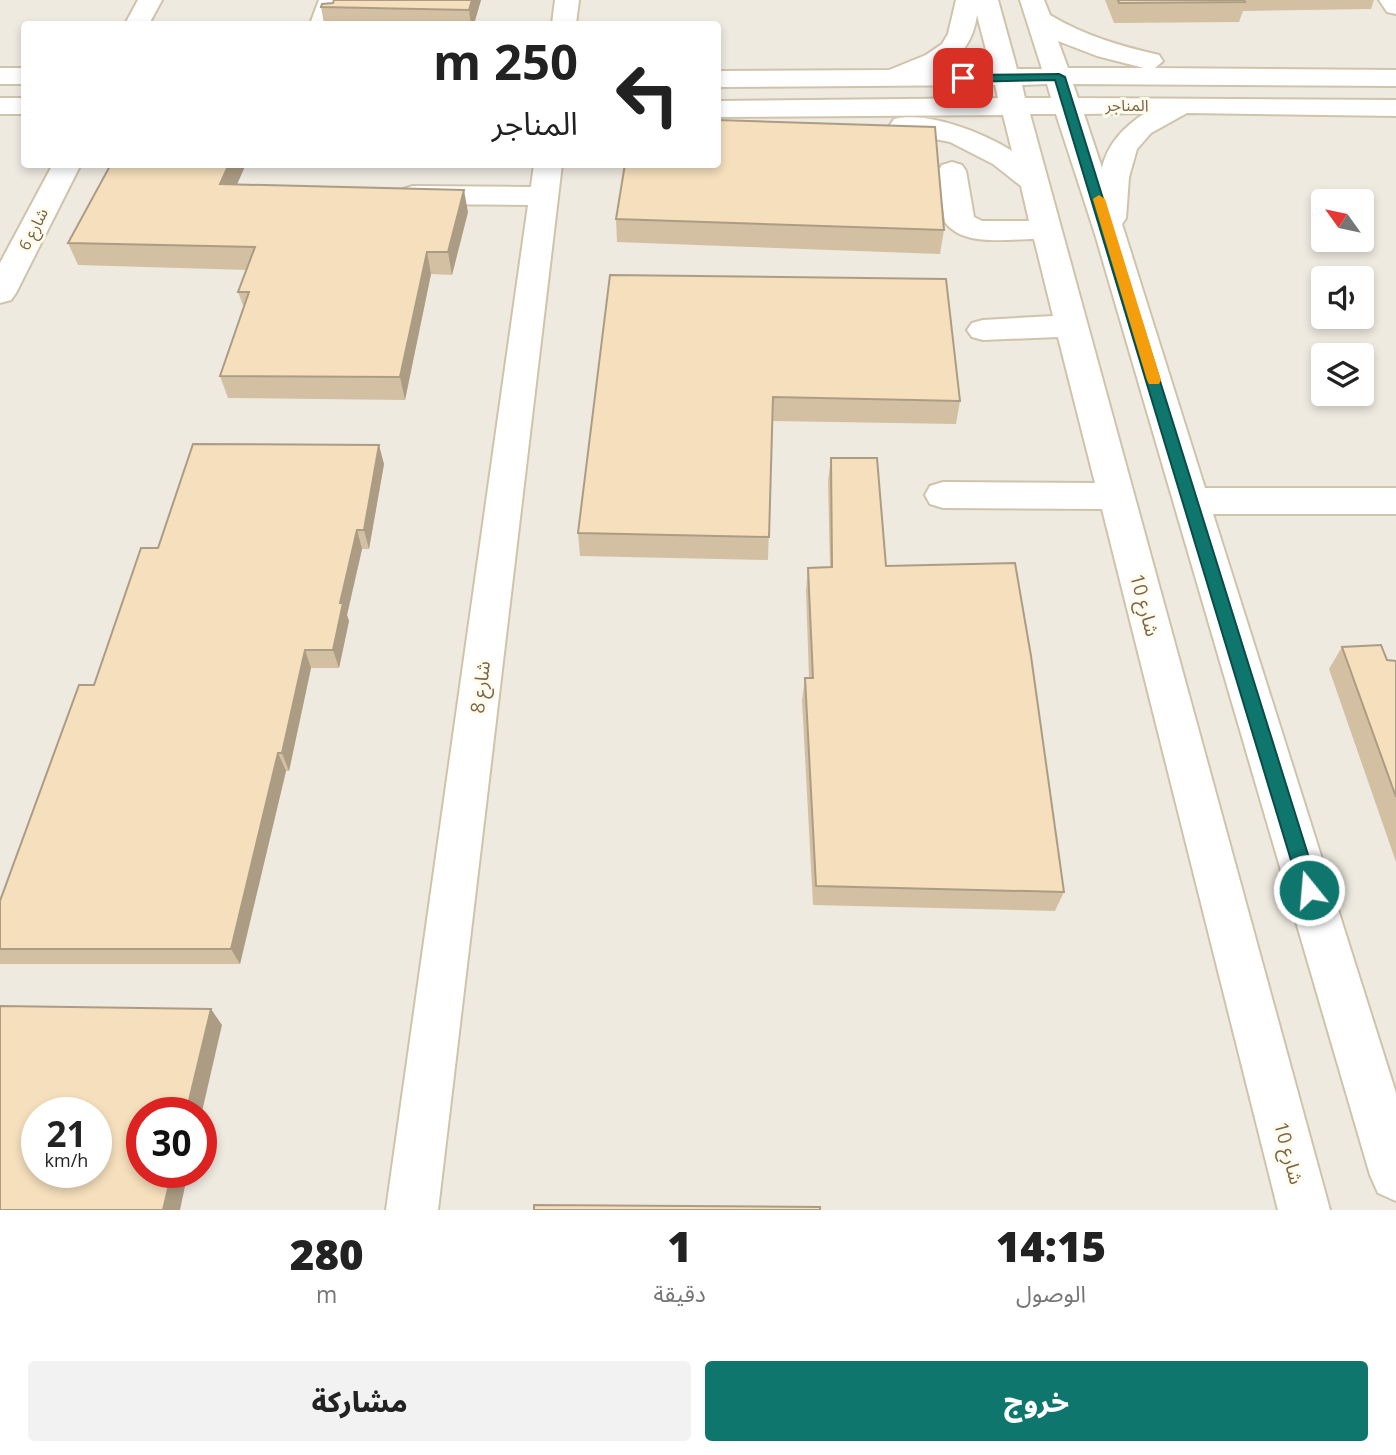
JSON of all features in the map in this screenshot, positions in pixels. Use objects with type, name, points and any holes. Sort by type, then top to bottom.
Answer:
[{"type":"street","points":[[140,21],[150,0]]},
{"type":"street","points":[[324,21],[331,0]]},
{"type":"street","points":[[564,21],[567,0]]},
{"type":"street","points":[[882,80],[922,67],[952,48],[960,36],[968,0]]},
{"type":"street","name":"شارع 10","points":[[986,0],[1304,1210]]},
{"type":"street","points":[[1391,0],[1396,7]]},
{"type":"street","points":[[1035,10],[1110,234],[1396,1175]]},
{"type":"street","name":"المناجر","points":[[1035,10],[1078,42],[1128,58],[1230,65],[1302,75]]},
{"type":"street","name":"المناجر","points":[[721,109],[774,109],[1009,92],[1059,77],[1302,75],[1396,78]]},
{"type":"street","points":[[0,76],[21,76]]},
{"type":"street","name":"المناجر","points":[[721,79],[882,80],[1009,92],[1069,106],[1396,107]]},
{"type":"street","points":[[1110,234],[1113,186],[1120,150],[1129,136],[1182,105]]},
{"type":"street","points":[[0,106],[21,106]]},
{"type":"street","name":"المناجر","points":[[774,109],[829,120],[930,128],[958,134],[1005,157],[1034,183]]},
{"type":"street","name":"شارع 6","points":[[0,293],[65,168]]},
{"type":"street","points":[[952,171],[960,222],[977,230],[1046,230]]},
{"type":"street","points":[[392,195],[546,180]]},
{"type":"street","name":"شارع 8","points":[[412,1210],[546,180]]},
{"type":"street","points":[[983,330],[1072,326]]},
{"type":"street","points":[[943,495],[1116,496]]},
{"type":"street","points":[[1191,501],[1396,502]]},
{"type":"shaded area","points":[[0,0],[1396,0],[1396,1210],[0,1210]]},
{"type":"building","points":[[334,0],[472,0],[469,10],[321,7],[322,4],[333,3]]},
{"type":"building","points":[[1118,0],[1244,0],[1245,2],[1119,3]]},
{"type":"building","points":[[721,120],[935,127],[944,230],[616,219],[624,168],[721,168]]},
{"type":"building","points":[[109,168],[227,168],[220,184],[464,190],[448,252],[427,252],[400,377],[220,376],[249,292],[238,292],[255,247],[68,243]]},
{"type":"building","points":[[610,275],[946,279],[960,401],[773,397],[769,537],[578,533]]},
{"type":"building","points":[[193,444],[379,445],[364,530],[357,530],[340,603],[343,603],[333,650],[305,650],[282,753],[278,753],[231,949],[0,949],[0,901],[79,685],[94,685],[141,548],[158,548]]},
{"type":"building","points":[[831,458],[877,458],[886,566],[1015,563],[1031,656],[1064,892],[816,886],[805,678],[813,678],[808,568],[832,567]]},
{"type":"building","points":[[1381,645],[1387,660],[1396,661],[1396,797],[1342,647]]},
{"type":"building","points":[[0,1006],[211,1009],[190,1097],[126,1097],[126,1188],[168,1188],[163,1210],[0,1210]]},
{"type":"building","points":[[534,1205],[820,1207],[820,1210],[534,1210]]},
{"type":"slow traffic","points":[[1099,199],[1154,380]]},
{"type":"route","points":[[963,78],[1059,77],[1110,234],[1309,890]]}]
